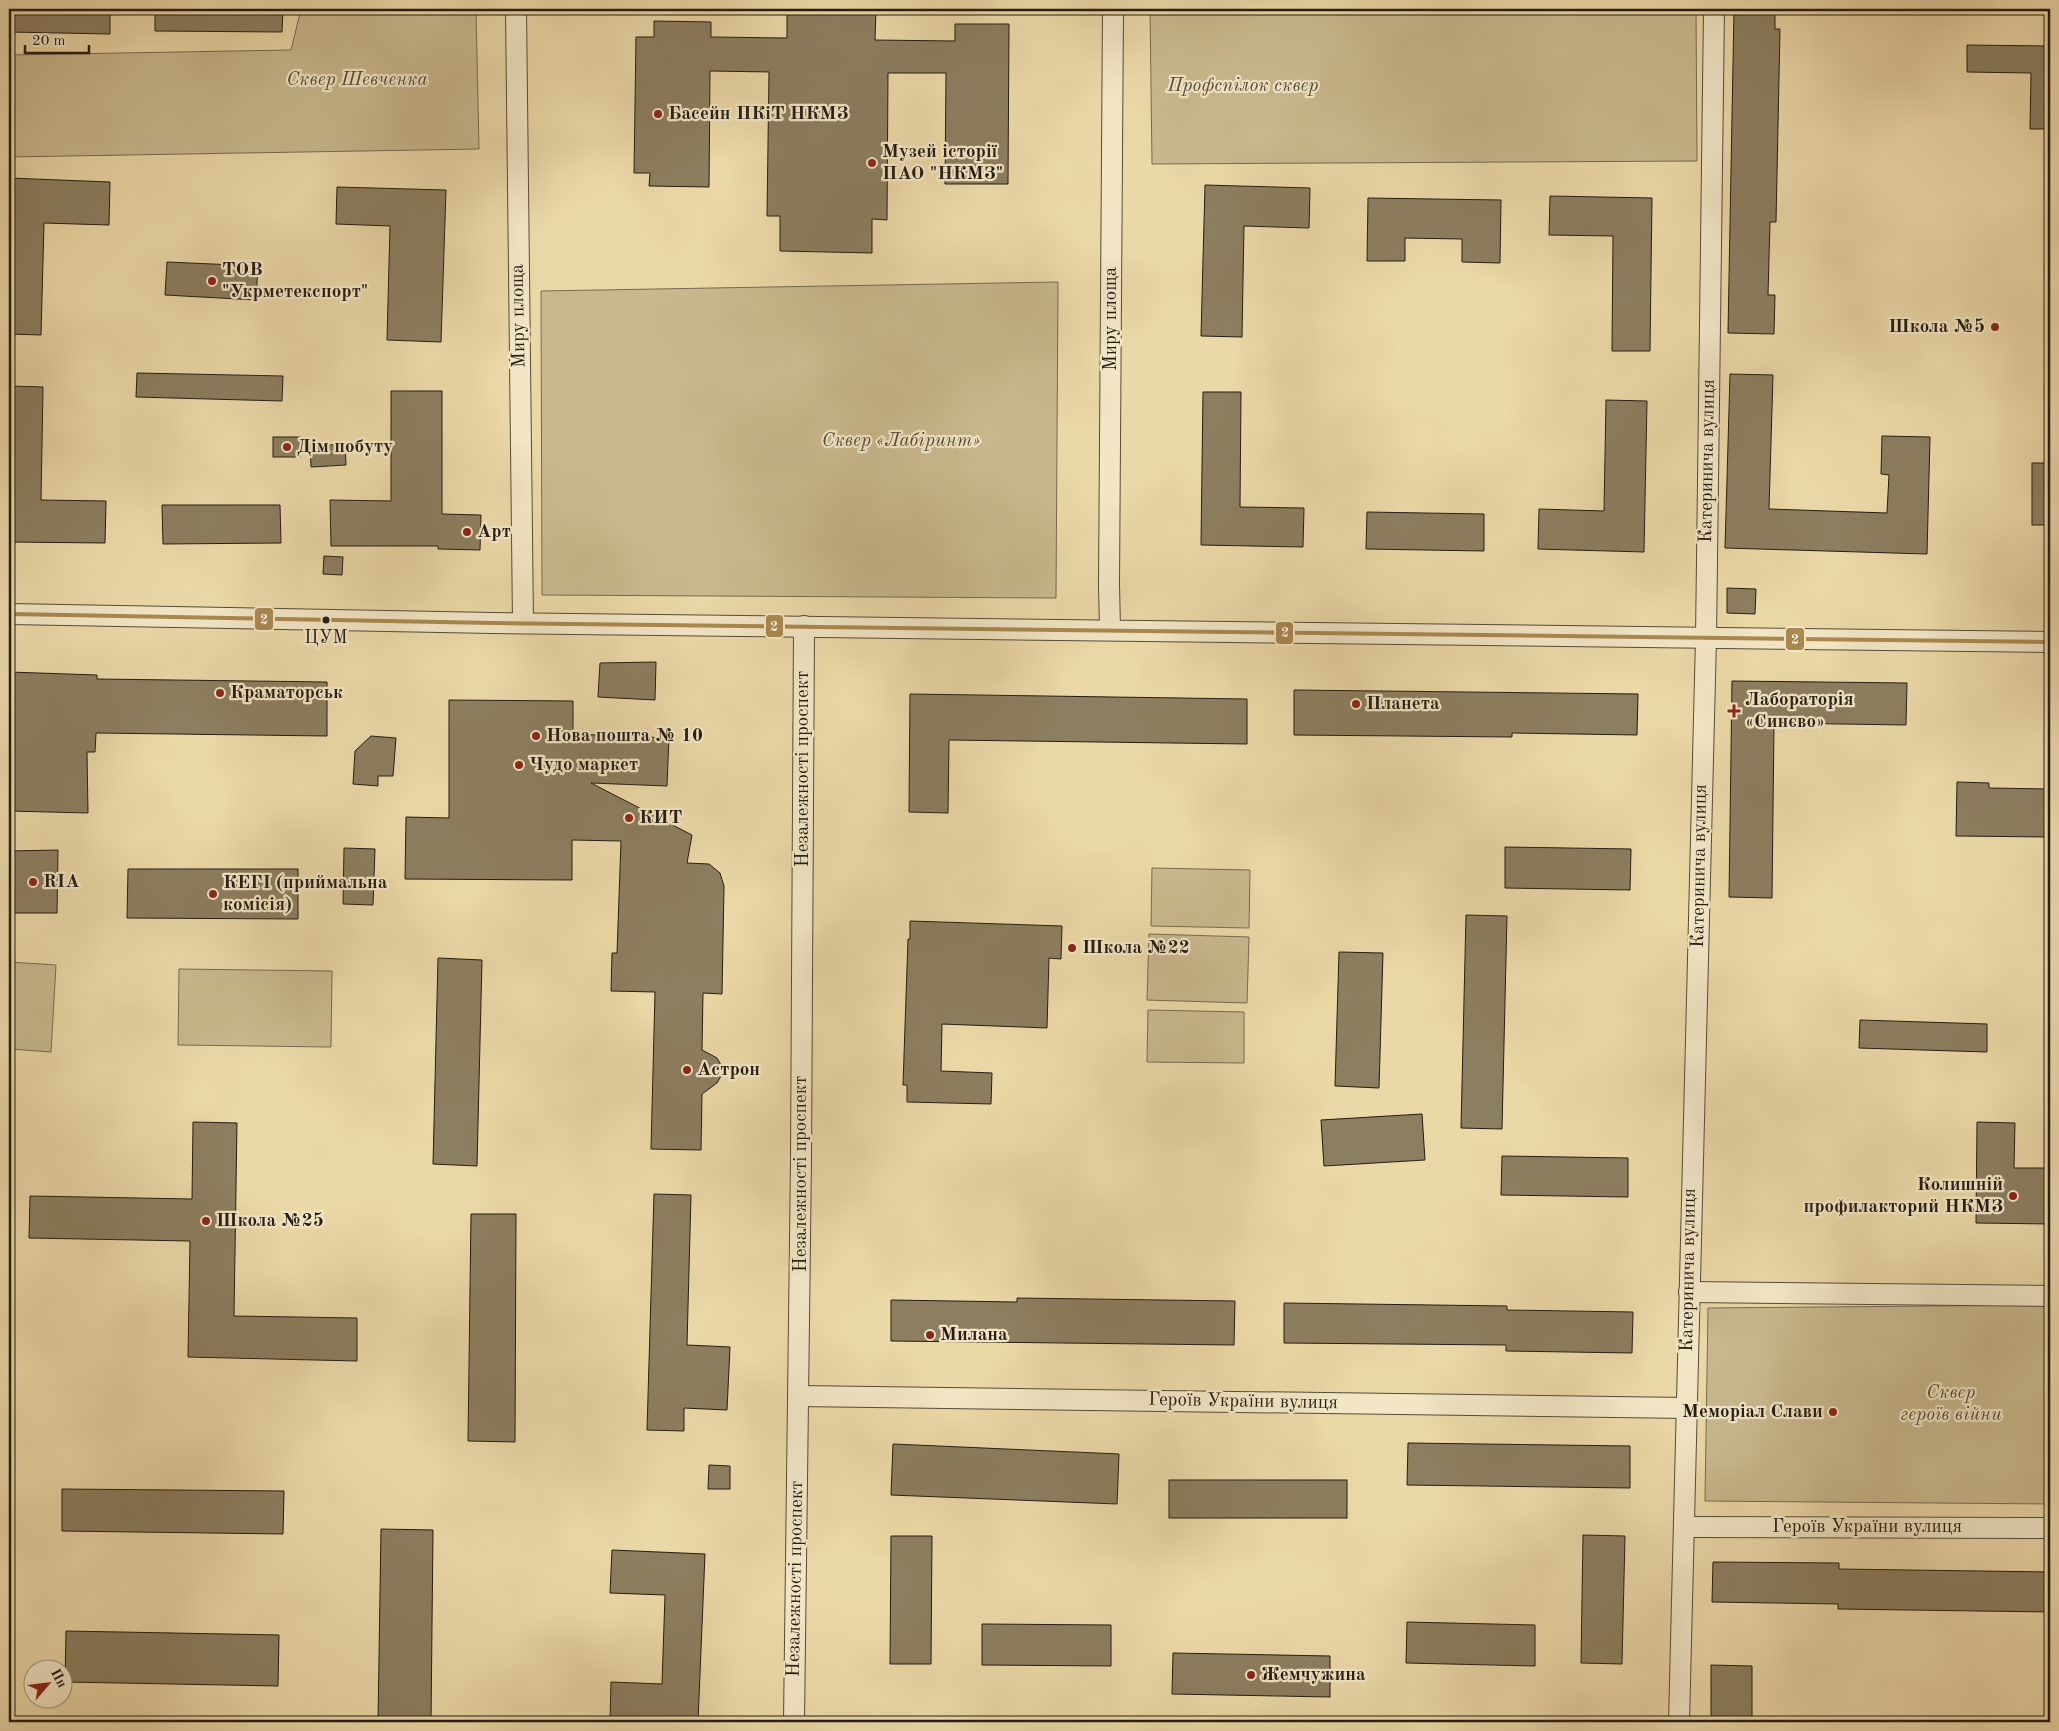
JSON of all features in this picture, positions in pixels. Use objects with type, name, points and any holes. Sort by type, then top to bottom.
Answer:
[{"type":"street","name":"Миру площа","points":[[516,9],[523,623]]},
{"type":"street","name":"Миру площа","points":[[1110,629],[1113,9]]},
{"type":"street","name":"Катеринича вулиця","points":[[1679,1722],[1706,638],[1714,9]]},
{"type":"street","points":[[9,614],[523,623],[2050,642]]},
{"type":"street","name":"Незалежності проспект","points":[[794,1722],[799,1396],[804,626]]},
{"type":"street","points":[[1689,1292],[2050,1296]]},
{"type":"street","name":"Героїв України вулиця","points":[[799,1396],[1686,1408]]},
{"type":"street","name":"Героїв України вулиця","points":[[1684,1527],[2050,1528]]},
{"type":"green space","name":"Сквер Шевченка","points":[[301,9],[476,9],[479,149],[9,157],[9,55],[291,50]]},
{"type":"green space","name":"Профспілок сквер","points":[[1150,9],[1696,9],[1697,161],[1152,164]]},
{"type":"green space","name":"Сквер «Лабіринт»","points":[[1058,282],[1056,598],[542,595],[541,291]]},
{"type":"green space","points":[[1152,868],[1250,870],[1249,928],[1151,926]]},
{"type":"green space","points":[[1149,934],[1249,937],[1247,1003],[1147,1000]]},
{"type":"green space","points":[[9,962],[56,965],[51,1052],[9,1049]]},
{"type":"green space","points":[[179,969],[332,971],[331,1047],[178,1045]]},
{"type":"green space","points":[[1148,1010],[1244,1012],[1244,1063],[1147,1062]]},
{"type":"green space","name":"Сквер героїв війни","points":[[2050,1305],[2050,1504],[1705,1501],[1708,1308]]},
{"type":"building","points":[[9,9],[110,9],[110,34],[9,32]]},
{"type":"building","points":[[155,9],[283,9],[282,32],[155,31]]},
{"type":"building","points":[[787,9],[876,9],[875,40],[955,41],[955,24],[1009,24],[1008,184],[945,184],[946,73],[888,73],[887,220],[872,219],[872,253],[780,251],[780,216],[767,216],[769,72],[710,71],[709,187],[649,186],[650,173],[634,173],[636,37],[654,37],[654,21],[711,22],[711,37],[787,38]]},
{"type":"building","points":[[1734,9],[1775,9],[1775,29],[1780,29],[1776,222],[1770,222],[1768,295],[1775,295],[1774,334],[1728,333]]},
{"type":"building","points":[[1967,45],[2050,46],[2050,129],[2030,129],[2031,73],[1967,72]]},
{"type":"building","points":[[9,178],[110,182],[109,225],[44,223],[41,335],[9,334]]},
{"type":"building","points":[[1205,185],[1310,188],[1309,228],[1244,226],[1242,337],[1201,336]]},
{"type":"building","points":[[337,187],[446,190],[441,342],[387,340],[390,226],[336,224]]},
{"type":"building","points":[[1550,196],[1652,198],[1650,351],[1612,351],[1613,236],[1549,235]]},
{"type":"building","points":[[1368,198],[1501,200],[1500,263],[1462,262],[1462,239],[1405,238],[1405,261],[1367,261]]},
{"type":"building","name":"ТОВ \"Укрметекспорт\"","points":[[167,262],[258,266],[256,300],[165,295]]},
{"type":"building","points":[[137,373],[283,376],[282,401],[136,397]]},
{"type":"building","points":[[1730,374],[1773,375],[1769,509],[1887,513],[1889,475],[1881,474],[1882,436],[1930,437],[1927,554],[1725,548]]},
{"type":"building","points":[[9,386],[43,387],[41,500],[106,501],[105,543],[9,542]]},
{"type":"building","points":[[391,391],[442,391],[442,514],[481,515],[480,550],[438,549],[438,546],[331,546],[330,500],[391,501]]},
{"type":"building","points":[[1203,392],[1241,392],[1240,507],[1304,508],[1303,547],[1201,545]]},
{"type":"building","points":[[1606,400],[1647,401],[1644,552],[1538,549],[1539,509],[1604,511]]},
{"type":"building","name":"Дім побуту","points":[[273,437],[300,437],[300,457],[273,457]]},
{"type":"building","points":[[345,444],[346,465],[311,467],[310,446]]},
{"type":"building","points":[[2032,463],[2050,463],[2050,525],[2032,525]]},
{"type":"building","points":[[162,505],[280,505],[281,543],[163,544]]},
{"type":"building","points":[[1367,512],[1484,514],[1484,551],[1366,549]]},
{"type":"building","points":[[324,556],[343,557],[342,575],[323,574]]},
{"type":"building","points":[[1727,588],[1756,589],[1755,614],[1727,613]]},
{"type":"building","points":[[656,662],[655,700],[598,697],[600,663]]},
{"type":"building","points":[[9,672],[97,675],[97,679],[327,682],[327,736],[96,733],[95,752],[87,752],[88,813],[9,811]]},
{"type":"building","points":[[1732,681],[1907,683],[1906,725],[1774,723],[1772,898],[1729,897]]},
{"type":"building","points":[[1294,690],[1638,694],[1637,735],[1512,733],[1512,737],[1294,735]]},
{"type":"building","points":[[910,694],[1247,699],[1247,744],[949,740],[948,813],[909,812]]},
{"type":"building","points":[[449,700],[573,701],[573,734],[669,738],[667,786],[591,783],[692,835],[687,863],[709,864],[720,873],[724,886],[722,994],[703,993],[702,1050],[717,1058],[721,1065],[721,1076],[717,1083],[702,1094],[701,1150],[651,1149],[655,992],[611,991],[612,953],[617,953],[621,841],[572,840],[572,880],[405,879],[406,817],[449,818]]},
{"type":"building","points":[[371,736],[396,738],[393,776],[378,776],[378,786],[353,784],[355,751]]},
{"type":"building","points":[[1957,782],[1989,783],[1989,788],[2050,789],[2050,837],[1956,836]]},
{"type":"building","points":[[1505,847],[1631,849],[1630,890],[1505,888]]},
{"type":"building","points":[[344,848],[375,849],[373,905],[343,904]]},
{"type":"building","name":"RIA","points":[[58,850],[57,913],[9,913],[9,851]]},
{"type":"building","name":"КЕГІ (приймальна комісія)","points":[[128,869],[298,869],[298,919],[127,918]]},
{"type":"building","points":[[1466,915],[1507,916],[1502,1129],[1461,1128]]},
{"type":"building","points":[[910,921],[1062,926],[1061,959],[1049,958],[1047,1028],[942,1024],[941,1071],[992,1073],[991,1104],[907,1102],[907,1085],[903,1085]]},
{"type":"building","points":[[1339,952],[1383,953],[1379,1088],[1335,1086]]},
{"type":"building","points":[[438,958],[482,960],[477,1166],[433,1164]]},
{"type":"building","points":[[1860,1020],[1987,1024],[1987,1052],[1859,1048]]},
{"type":"building","points":[[1422,1114],[1425,1160],[1324,1166],[1321,1120]]},
{"type":"building","points":[[193,1122],[237,1123],[234,1316],[357,1318],[357,1361],[188,1357],[190,1241],[29,1238],[30,1196],[192,1199]]},
{"type":"building","name":"Колишній профилакторий НКМЗ","points":[[1977,1122],[2015,1123],[2014,1168],[2050,1168],[2050,1224],[1976,1223]]},
{"type":"building","points":[[1502,1156],[1628,1158],[1628,1197],[1501,1195]]},
{"type":"building","points":[[654,1194],[691,1195],[687,1345],[730,1347],[727,1410],[684,1408],[684,1431],[647,1430]]},
{"type":"building","points":[[471,1214],[516,1214],[515,1442],[468,1441]]},
{"type":"building","points":[[1017,1298],[1235,1301],[1234,1345],[891,1341],[891,1300],[1017,1302]]},
{"type":"building","points":[[1284,1303],[1507,1306],[1507,1310],[1633,1312],[1632,1353],[1506,1351],[1506,1345],[1284,1343]]},
{"type":"building","points":[[1408,1443],[1630,1446],[1630,1488],[1407,1485]]},
{"type":"building","points":[[893,1444],[1119,1454],[1117,1504],[891,1495]]},
{"type":"building","points":[[709,1465],[730,1466],[730,1489],[708,1489]]},
{"type":"building","points":[[1169,1480],[1347,1480],[1347,1518],[1169,1518]]},
{"type":"building","points":[[62,1489],[284,1491],[283,1534],[62,1531]]},
{"type":"building","points":[[381,1529],[433,1530],[431,1722],[378,1722]]},
{"type":"building","points":[[1583,1535],[1625,1536],[1622,1664],[1581,1663]]},
{"type":"building","points":[[891,1536],[932,1536],[931,1664],[890,1664]]},
{"type":"building","points":[[612,1550],[705,1554],[698,1722],[610,1722],[611,1682],[662,1684],[665,1595],[610,1593]]},
{"type":"building","points":[[1713,1562],[1839,1563],[1839,1569],[2050,1572],[2050,1612],[1838,1609],[1838,1604],[1712,1602]]},
{"type":"building","points":[[1407,1622],[1535,1625],[1535,1666],[1406,1663]]},
{"type":"building","points":[[982,1624],[1111,1625],[1111,1666],[982,1665]]},
{"type":"building","points":[[66,1631],[279,1635],[278,1686],[72,1682],[72,1658],[65,1658]]},
{"type":"building","name":"Жемчужина","points":[[1173,1653],[1330,1656],[1330,1697],[1172,1694]]},
{"type":"building","points":[[1711,1665],[1752,1666],[1752,1722],[1711,1722]]},
{"type":"transit line","name":"2","points":[[9,614],[493,623],[2050,642]]},
{"type":"place","name":"Басейн ПКіТ НКМЗ","points":[[658,114]]},
{"type":"place","name":"Музей історії ПАО \"НКМЗ\"","points":[[872,163]]},
{"type":"place","name":"ТОВ \"Укрметекспорт\"","points":[[212,281]]},
{"type":"place","name":"Школа №5","points":[[1995,327]]},
{"type":"place","name":"Дім побуту","points":[[287,447]]},
{"type":"place","name":"Арт","points":[[467,532]]},
{"type":"place","name":"ЦУМ","points":[[326,620]]},
{"type":"place","name":"Краматорськ","points":[[220,693]]},
{"type":"place","name":"Планета","points":[[1356,704]]},
{"type":"place","name":"Лабораторія «Синєво»","points":[[1734,711]]},
{"type":"place","name":"Нова пошта № 10","points":[[536,736]]},
{"type":"place","name":"Чудо маркет","points":[[519,765]]},
{"type":"place","name":"КИТ","points":[[629,818]]},
{"type":"place","name":"RIA","points":[[33,882]]},
{"type":"place","name":"КЕГІ (приймальна комісія)","points":[[213,894]]},
{"type":"place","name":"Школа №22","points":[[1072,948]]},
{"type":"place","name":"Астрон","points":[[687,1070]]},
{"type":"place","name":"Колишній профилакторий НКМЗ","points":[[2013,1196]]},
{"type":"place","name":"Школа №25","points":[[206,1221]]},
{"type":"place","name":"Милана","points":[[930,1335]]},
{"type":"place","name":"Меморіал Слави","points":[[1833,1412]]},
{"type":"place","name":"Жемчужина","points":[[1251,1675]]}]
